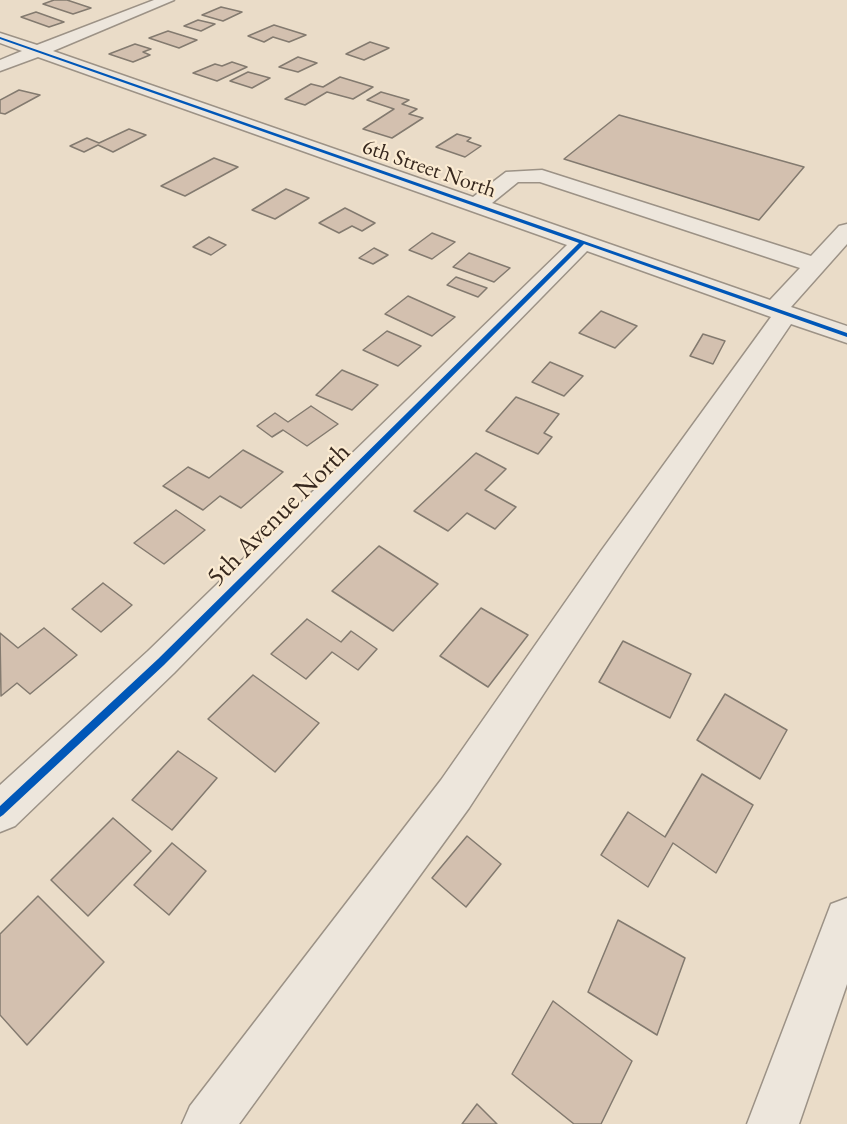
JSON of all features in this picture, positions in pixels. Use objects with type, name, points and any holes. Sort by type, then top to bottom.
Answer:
[{"type":"street","points":[[0,66],[167,0]]},
{"type":"street","name":"6th Street North","points":[[0,38],[847,335]]},
{"type":"street","points":[[476,205],[513,176],[542,176],[816,265]]},
{"type":"street","points":[[208,1124],[454,794],[780,311],[816,265],[847,231]]},
{"type":"street","name":"5th Avenue North","points":[[0,812],[160,662],[583,242]]},
{"type":"street","points":[[773,1124],[847,920]]},
{"type":"building","points":[[54,0],[67,0],[91,8],[73,14],[43,4]]},
{"type":"building","points":[[221,7],[242,12],[223,21],[202,15]]},
{"type":"building","points":[[36,12],[64,22],[49,27],[21,17]]},
{"type":"building","points":[[198,20],[215,24],[201,31],[184,26]]},
{"type":"building","points":[[274,25],[306,35],[289,42],[273,37],[264,42],[248,36]]},
{"type":"building","points":[[168,31],[197,40],[179,48],[149,38]]},
{"type":"building","points":[[370,42],[389,48],[364,60],[346,54]]},
{"type":"building","points":[[135,44],[151,49],[143,52],[150,55],[133,62],[109,54]]},
{"type":"building","points":[[298,57],[317,63],[298,72],[279,67]]},
{"type":"building","points":[[232,62],[247,67],[217,81],[193,73],[215,64],[222,66]]},
{"type":"building","points":[[248,72],[270,78],[252,88],[230,81]]},
{"type":"building","points":[[340,77],[373,87],[353,99],[327,92],[305,105],[285,99],[311,84],[323,87]]},
{"type":"building","points":[[19,90],[40,95],[5,114],[0,113],[0,100]]},
{"type":"building","points":[[381,92],[409,100],[402,104],[417,109],[409,114],[423,118],[392,138],[363,129],[394,109],[367,100]]},
{"type":"building","points":[[619,115],[804,167],[759,220],[564,159]]},
{"type":"building","points":[[129,129],[146,135],[113,152],[98,145],[84,152],[70,146],[87,138],[99,143]]},
{"type":"building","points":[[457,134],[471,138],[467,141],[481,146],[465,157],[436,147]]},
{"type":"building","points":[[214,158],[238,167],[185,196],[161,186]]},
{"type":"building","points":[[286,189],[309,198],[275,219],[252,210]]},
{"type":"building","points":[[345,208],[375,223],[362,231],[352,226],[339,233],[319,223]]},
{"type":"building","points":[[432,233],[455,242],[432,259],[409,250]]},
{"type":"building","points":[[209,237],[226,245],[211,255],[193,247]]},
{"type":"building","points":[[374,248],[388,255],[373,264],[359,258]]},
{"type":"building","points":[[469,253],[510,268],[494,282],[453,267]]},
{"type":"building","points":[[456,277],[487,288],[478,297],[447,285]]},
{"type":"building","points":[[408,296],[455,317],[432,336],[385,314]]},
{"type":"building","points":[[601,311],[637,326],[615,348],[579,333]]},
{"type":"building","points":[[387,331],[421,346],[398,366],[363,350]]},
{"type":"building","points":[[703,334],[725,341],[713,364],[690,356]]},
{"type":"building","points":[[550,362],[583,376],[564,396],[532,382]]},
{"type":"building","points":[[342,370],[378,385],[352,410],[316,395]]},
{"type":"building","points":[[516,397],[559,414],[544,433],[552,437],[538,454],[486,431]]},
{"type":"building","points":[[311,406],[338,424],[307,446],[283,430],[272,437],[257,426],[275,413],[288,422]]},
{"type":"building","points":[[243,450],[283,472],[241,508],[220,496],[203,510],[163,486],[188,467],[209,478]]},
{"type":"building","points":[[476,453],[506,469],[485,490],[516,507],[495,529],[467,513],[448,531],[414,511]]},
{"type":"building","points":[[176,510],[205,530],[164,564],[134,543]]},
{"type":"building","points":[[379,546],[438,584],[393,631],[332,591]]},
{"type":"building","points":[[103,583],[132,605],[101,632],[72,609]]},
{"type":"building","points":[[481,608],[528,635],[488,687],[440,656]]},
{"type":"building","points":[[307,619],[341,642],[351,631],[377,649],[358,670],[332,652],[306,679],[271,654]]},
{"type":"building","points":[[44,628],[77,655],[30,694],[17,683],[1,696],[0,633],[18,648]]},
{"type":"building","points":[[623,641],[691,674],[670,718],[599,682]]},
{"type":"building","points":[[253,675],[319,723],[275,772],[208,719]]},
{"type":"building","points":[[725,694],[787,730],[760,779],[697,740]]},
{"type":"building","points":[[178,751],[217,778],[172,830],[132,800]]},
{"type":"building","points":[[702,774],[753,805],[716,873],[673,843],[648,887],[601,855],[628,812],[665,837]]},
{"type":"building","points":[[113,818],[151,851],[88,916],[51,880]]},
{"type":"building","points":[[467,836],[501,864],[466,907],[432,878]]},
{"type":"building","points":[[172,843],[206,871],[169,915],[134,885]]},
{"type":"building","points":[[38,896],[104,962],[27,1045],[0,1015],[0,934]]},
{"type":"building","points":[[618,920],[685,958],[657,1035],[588,992]]},
{"type":"building","points":[[553,1001],[632,1061],[601,1124],[574,1124],[512,1074]]},
{"type":"building","points":[[477,1104],[497,1124],[462,1124]]},
{"type":"cycle path","points":[[0,38],[847,335]]},
{"type":"cycle path","points":[[0,812],[161,662],[583,242]]}]
